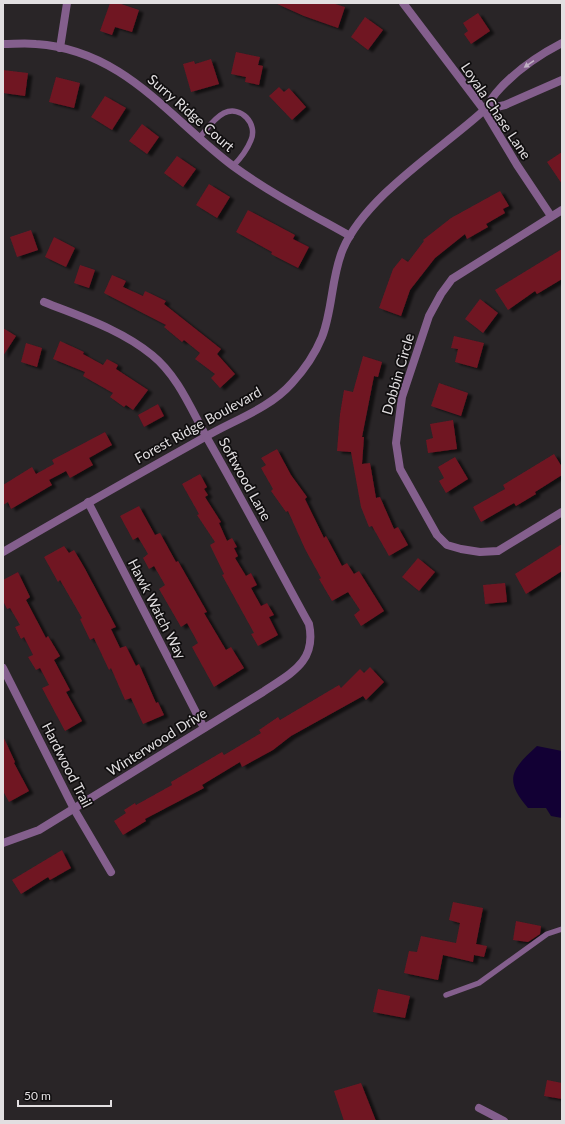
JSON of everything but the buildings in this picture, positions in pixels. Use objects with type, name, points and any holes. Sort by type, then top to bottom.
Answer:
[{"type":"street","points":[[60,48],[67,3]]},
{"type":"street","name":"Loyala Chase Lane","points":[[403,3],[484,110],[551,216]]},
{"type":"street","name":"Forest Ridge Boulevard","points":[[3,552],[88,502],[206,436],[255,411],[278,396],[303,370],[322,337],[338,264],[350,236],[380,200],[406,175],[484,110],[496,92],[519,71],[562,43]]},
{"type":"street","name":"Surry Ridge Court","points":[[3,44],[36,44],[60,48],[76,52],[103,63],[136,82],[233,166],[257,182],[350,236]]},
{"type":"street","name":"Forest Ridge Boulevard","points":[[484,110],[505,105],[562,80]]},
{"type":"street","name":"Dobbin Circle","points":[[562,210],[452,279],[441,294],[429,316],[402,397],[396,444],[400,469],[437,535],[447,545],[480,552],[498,551],[562,512]]},
{"type":"street","name":"Softwood Lane","points":[[44,302],[114,331],[134,341],[153,356],[166,370],[181,390],[309,624],[310,645]]},
{"type":"street","name":"Hawk Watch Way","points":[[88,502],[204,728]]},
{"type":"street","name":"Winterwood Drive","points":[[3,843],[38,830],[74,809],[298,668],[305,660],[310,645]]},
{"type":"street","name":"Hardwood Trail","points":[[3,668],[74,809],[111,872]]},
{"type":"street","points":[[479,1108],[504,1121]]},
{"type":"lane","points":[[200,137],[216,118],[224,113],[239,112],[246,116],[252,125],[251,140],[233,166]]},
{"type":"lane","points":[[446,995],[479,983],[547,934],[562,929]]},
{"type":"shaded area","points":[[537,746],[562,751],[562,818],[551,816],[546,808],[528,808],[515,789],[513,782],[517,768],[528,754]]}]
